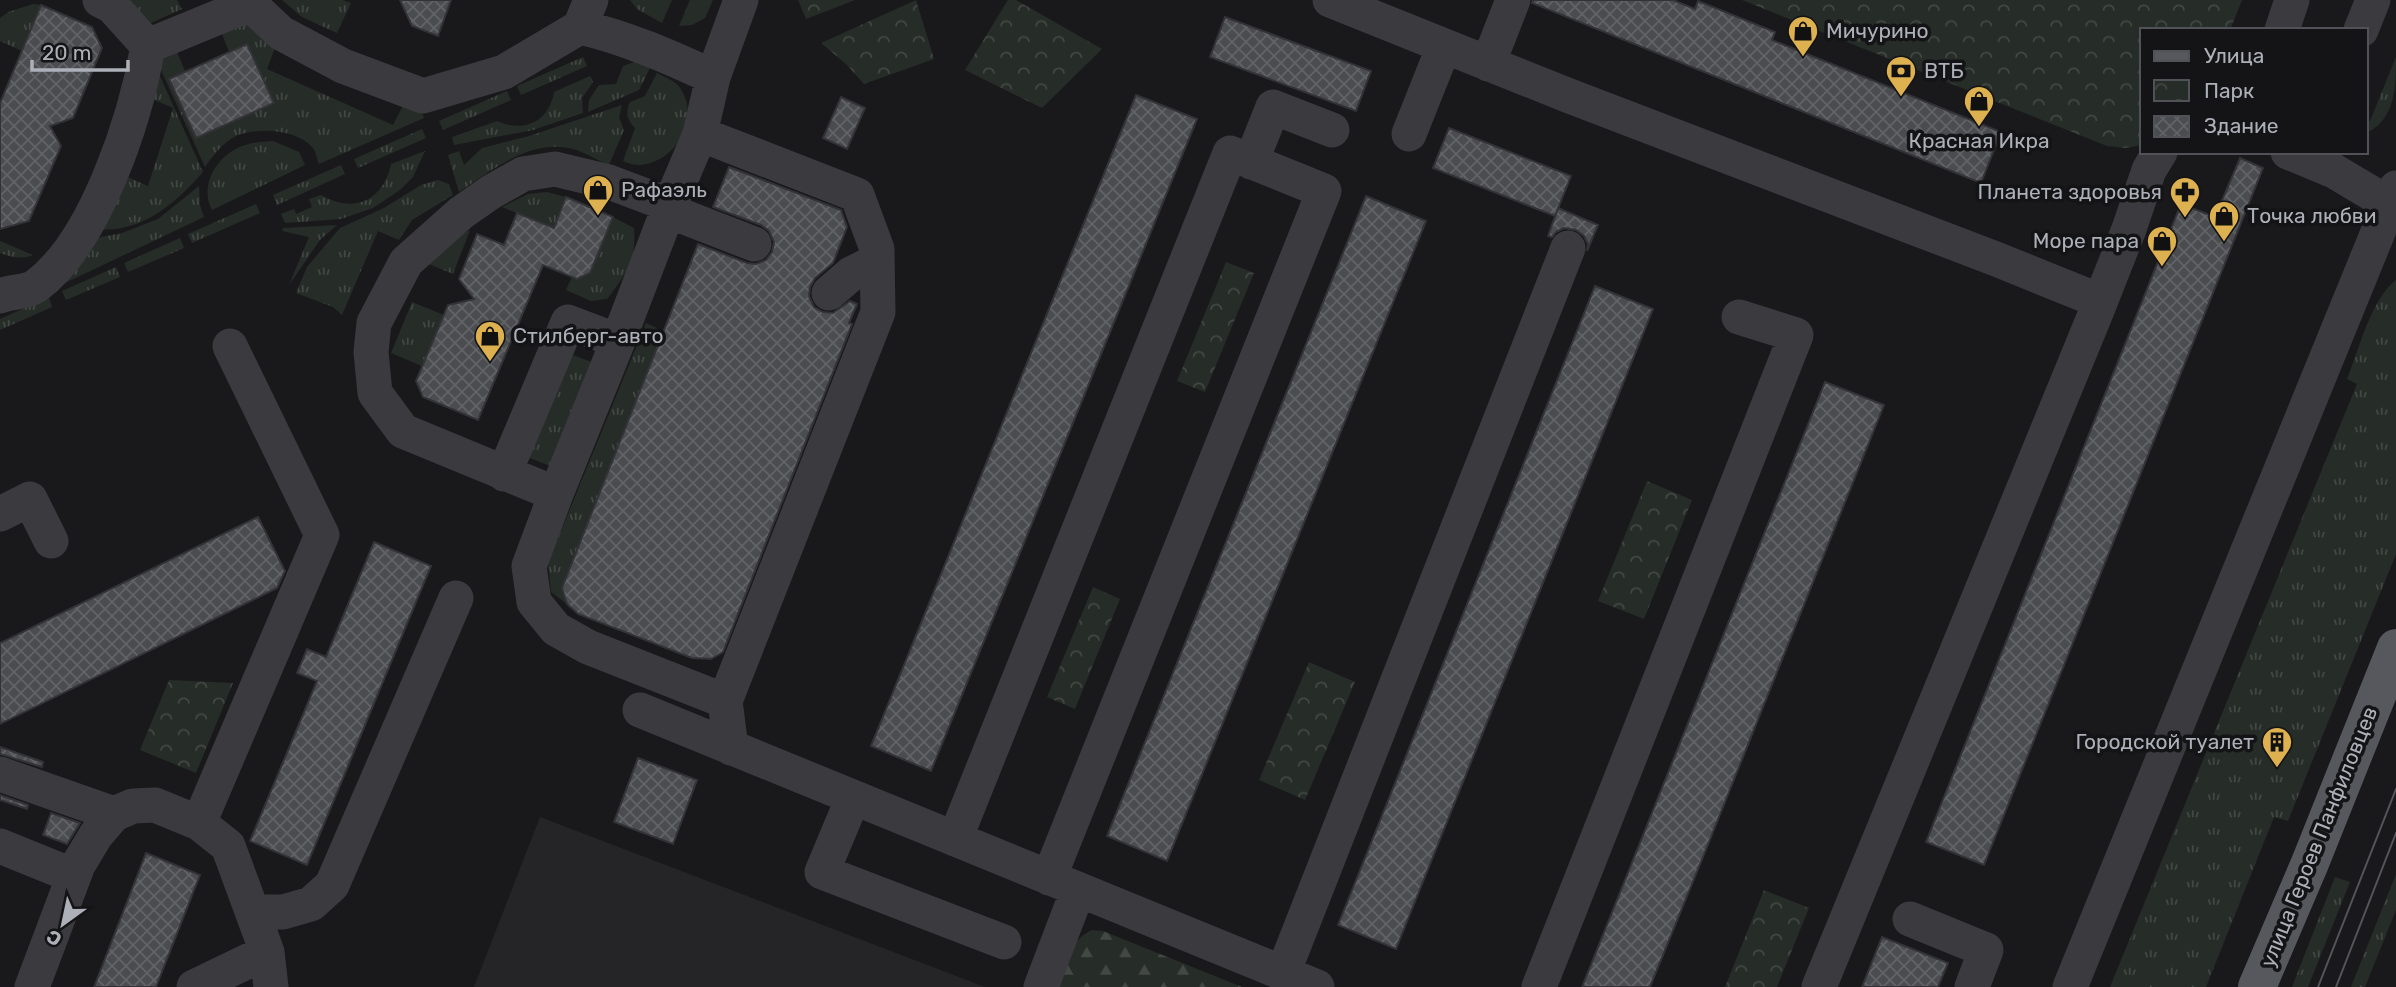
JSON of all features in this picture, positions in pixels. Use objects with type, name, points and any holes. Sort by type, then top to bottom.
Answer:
[{"type":"main road","name":"улица Героев Панфиловцев","points":[[2257,987],[2396,648]]},
{"type":"street","points":[[100,0],[112,6],[148,46]]},
{"type":"street","points":[[725,701],[588,647],[556,629],[534,602],[529,566],[700,134],[713,77],[741,0]]},
{"type":"street","points":[[1330,0],[1488,64],[2101,301]]},
{"type":"street","points":[[1488,64],[1513,0]]},
{"type":"street","points":[[2362,28],[2373,0]]},
{"type":"street","points":[[148,46],[250,2],[281,33],[343,66],[423,96],[504,72],[586,13],[613,35],[663,53],[713,77]]},
{"type":"street","points":[[2,294],[33,288],[62,261],[85,230],[118,156],[142,84],[148,46]]},
{"type":"street","points":[[1409,134],[1444,46]]},
{"type":"street","points":[[1251,162],[1273,107],[1332,130]]},
{"type":"street","points":[[700,134],[857,195],[877,249],[878,312],[725,701],[731,748]]},
{"type":"street","points":[[955,839],[1230,153],[1324,191],[1063,884],[1041,987]]},
{"type":"street","points":[[1819,987],[2101,301],[2149,170],[2159,154]]},
{"type":"street","points":[[2070,987],[2394,200],[2293,154]]},
{"type":"street","points":[[556,494],[403,431],[375,393],[371,352],[374,323],[406,262],[491,192],[523,174],[555,169],[609,182],[754,244]]},
{"type":"street","points":[[1283,973],[1568,247]]},
{"type":"street","points":[[829,293],[851,274],[877,261]]},
{"type":"street","points":[[1539,987],[1796,335],[1739,317]]},
{"type":"street","points":[[504,474],[568,323],[618,341]]},
{"type":"street","points":[[199,823],[322,535],[230,346]]},
{"type":"street","points":[[0,514],[30,499],[51,541]]},
{"type":"street","points":[[254,912],[283,912],[311,904],[332,885],[456,598]]},
{"type":"street","points":[[640,710],[1317,987]]},
{"type":"street","points":[[0,774],[114,814]]},
{"type":"street","points":[[852,798],[822,872],[1004,942]]},
{"type":"street","points":[[32,987],[78,865],[96,835],[114,814],[133,806],[155,805],[199,823],[228,846],[267,952],[271,987]]},
{"type":"street","points":[[0,846],[74,877]]},
{"type":"street","points":[[1910,919],[1986,950],[1972,987]]},
{"type":"street","points":[[194,987],[267,952]]},
{"type":"shaded area","points":[[540,817],[985,987],[474,987]]},
{"type":"green space","points":[[128,0],[177,0],[182,9],[151,23]]},
{"type":"green space","points":[[282,0],[343,0],[351,3],[337,33],[302,17]]},
{"type":"green space","points":[[630,0],[672,0],[662,23],[637,9]]},
{"type":"green space","points":[[690,0],[713,0],[705,18],[692,25],[679,26]]},
{"type":"green space","points":[[798,0],[855,0],[806,19]]},
{"type":"green space","points":[[916,0],[934,59],[864,84],[821,43]]},
{"type":"green space","points":[[1008,0],[1016,0],[1102,49],[1042,108],[965,70]]},
{"type":"green space","points":[[1742,0],[2242,0],[2231,28],[2140,28],[2140,145],[2125,148],[2107,146]]},
{"type":"green space","points":[[33,4],[41,5],[22,51],[0,41],[0,18],[8,12]]},
{"type":"green space","points":[[243,21],[277,42],[267,69],[393,125],[407,98],[417,98],[424,118],[319,164],[313,148],[297,137],[276,131],[245,133],[227,142],[205,167],[156,59],[177,52],[185,71],[169,79],[196,138],[274,103],[247,44],[229,52],[221,31]]},
{"type":"green space","points":[[583,57],[587,66],[521,95],[517,86]]},
{"type":"green space","points":[[2396,57],[2396,79],[2389,111],[2376,127],[2368,132]]},
{"type":"green space","points":[[637,61],[650,68],[639,90],[588,112],[589,100],[599,85],[616,84],[623,66]]},
{"type":"green space","points":[[657,73],[680,88],[686,100],[686,126],[681,138],[663,157],[652,163],[631,164],[623,161],[635,128],[628,116],[628,106],[630,102],[645,96]]},
{"type":"green space","points":[[159,74],[203,172],[170,205],[157,214],[128,226],[97,229],[121,174],[148,186],[173,108],[150,98]]},
{"type":"green space","points":[[590,76],[593,82],[582,98],[583,113],[533,130],[454,145],[452,137],[497,121],[517,126],[534,122],[547,111],[554,92]]},
{"type":"green space","points":[[507,91],[511,100],[443,130],[439,121]]},
{"type":"green space","points":[[622,105],[619,117],[624,130],[609,165],[579,151],[546,147],[515,157],[459,192],[448,155],[459,151],[464,165],[482,148],[529,136]]},
{"type":"green space","points":[[422,129],[426,138],[358,168],[354,159]]},
{"type":"green space","points":[[273,141],[299,152],[305,165],[212,210],[208,200],[209,180],[219,162],[245,145]]},
{"type":"green space","points":[[425,151],[413,177],[400,190],[373,208],[341,219],[285,223],[281,214],[294,209],[296,214],[312,207],[309,199],[321,195],[345,203],[365,200],[381,187],[391,164]]},
{"type":"green space","points":[[341,165],[345,174],[277,205],[273,195]]},
{"type":"green space","points":[[438,180],[449,184],[453,195],[412,220],[399,240],[378,231],[342,315],[333,307],[296,293],[307,267],[340,228],[384,208],[421,185]]},
{"type":"green space","points":[[199,186],[204,217],[65,283],[96,238],[122,233],[158,219]]},
{"type":"green space","points":[[547,192],[566,197],[554,228],[502,207],[528,194]]},
{"type":"green space","points":[[256,204],[260,213],[192,243],[188,234]]},
{"type":"green space","points":[[613,217],[634,228],[632,258],[625,274],[607,299],[591,301],[566,290],[572,277],[577,279],[590,273]]},
{"type":"green space","points":[[337,225],[320,240],[289,285],[309,237],[282,231],[283,228]]},
{"type":"green space","points":[[470,230],[453,274],[429,264],[449,241]]},
{"type":"green space","points":[[180,238],[184,248],[128,272],[124,263]]},
{"type":"green space","points":[[0,241],[33,255],[16,257],[0,253]]},
{"type":"green space","points":[[1226,262],[1254,273],[1205,392],[1177,381]]},
{"type":"green space","points":[[116,267],[120,277],[66,300],[62,291]]},
{"type":"green space","points":[[2396,280],[2396,554],[2288,821],[2274,817],[2206,987],[2110,987],[2357,384],[2347,379],[2367,326],[2379,299]]},
{"type":"green space","points":[[49,297],[52,307],[0,330],[0,319]]},
{"type":"green space","points":[[412,302],[444,315],[422,366],[391,353]]},
{"type":"green space","points":[[646,323],[664,331],[562,588],[567,604],[551,592],[548,563]]},
{"type":"green space","points":[[573,355],[594,363],[553,467],[527,457]]},
{"type":"green space","points":[[1647,481],[1692,500],[1644,619],[1598,601]]},
{"type":"green space","points":[[1093,587],[1120,599],[1075,709],[1047,697]]},
{"type":"green space","points":[[1309,662],[1355,682],[1305,800],[1259,780]]},
{"type":"green space","points":[[169,680],[233,683],[196,773],[140,750]]},
{"type":"green space","points":[[2396,874],[2396,910],[2365,987],[2351,987]]},
{"type":"green space","points":[[2335,877],[2350,882],[2308,987],[2292,987]]},
{"type":"green space","points":[[1764,890],[1809,908],[1777,987],[1725,987]]},
{"type":"green space","points":[[1092,930],[1103,931],[1242,987],[1057,987],[1073,946]]},
{"type":"building","points":[[400,0],[451,0],[438,36],[412,26]]},
{"type":"building","points":[[1533,0],[1673,0],[1695,9],[1698,1],[1775,32],[1772,40],[2001,132],[1981,183],[1532,3]]},
{"type":"building","points":[[41,5],[92,27],[102,48],[73,118],[50,126],[61,146],[29,221],[0,229],[0,103]]},
{"type":"building","points":[[1225,17],[1371,71],[1356,111],[1210,57]]},
{"type":"building","points":[[247,44],[274,103],[196,138],[169,79]]},
{"type":"building","points":[[1136,95],[1197,119],[931,771],[871,746]]},
{"type":"building","points":[[841,97],[865,108],[847,149],[823,138]]},
{"type":"building","points":[[1449,128],[1571,176],[1555,216],[1433,168]]},
{"type":"building","points":[[2240,158],[2263,168],[1984,865],[1926,842],[2181,204],[2215,217]]},
{"type":"building","points":[[729,167],[841,210],[847,227],[833,263],[815,278],[809,296],[814,307],[823,312],[833,313],[850,301],[857,304],[849,323],[852,324],[723,652],[711,659],[692,658],[578,614],[567,604],[562,588],[698,244],[756,264],[766,260],[772,252],[774,242],[769,231],[761,225],[713,207]]},
{"type":"building","points":[[1366,196],[1426,221],[1167,861],[1107,836]]},
{"type":"building","points":[[566,197],[613,217],[590,273],[577,279],[543,265],[478,420],[423,397],[416,381],[448,305],[474,299],[459,279],[477,234],[504,245],[517,213],[554,228]]},
{"type":"building","points":[[1558,208],[1598,225],[1587,251],[1588,244],[1584,236],[1576,230],[1564,228],[1552,237],[1548,236]]},
{"type":"building","points":[[1595,286],[1653,309],[1396,949],[1338,925]]},
{"type":"building","points":[[1825,382],[1884,405],[1703,857],[1650,987],[1582,987]]},
{"type":"building","points":[[258,517],[285,571],[277,588],[0,724],[0,643]]},
{"type":"building","points":[[374,542],[431,566],[307,865],[250,841],[317,681],[297,673],[307,649],[326,657]]},
{"type":"building","points":[[0,747],[43,762],[42,767],[0,754]]},
{"type":"building","points":[[638,758],[697,780],[673,844],[614,822]]},
{"type":"building","points":[[0,795],[28,805],[27,809],[0,800]]},
{"type":"building","points":[[51,813],[80,823],[67,844],[43,835]]},
{"type":"building","points":[[146,853],[200,875],[156,987],[94,987]]},
{"type":"building","points":[[1882,937],[1948,963],[1938,987],[1862,987]]},
{"type":"tram line","points":[[2318,987],[2396,789]]},
{"type":"tram line","points":[[2336,987],[2396,833]]},
{"type":"place","name":"Мичурино","points":[[1803,58]]},
{"type":"place","name":"ВТБ","points":[[1901,98]]},
{"type":"place","name":"Красная Икра","points":[[1979,128]]},
{"type":"place","name":"Рафаэль","points":[[598,217]]},
{"type":"place","name":"Планета здоровья","points":[[2185,219]]},
{"type":"place","name":"Точка любви","points":[[2224,243]]},
{"type":"place","name":"Море пара","points":[[2162,268]]},
{"type":"place","name":"Стилберг-авто","points":[[490,363]]},
{"type":"place","name":"Городской туалет","points":[[2277,769]]}]
